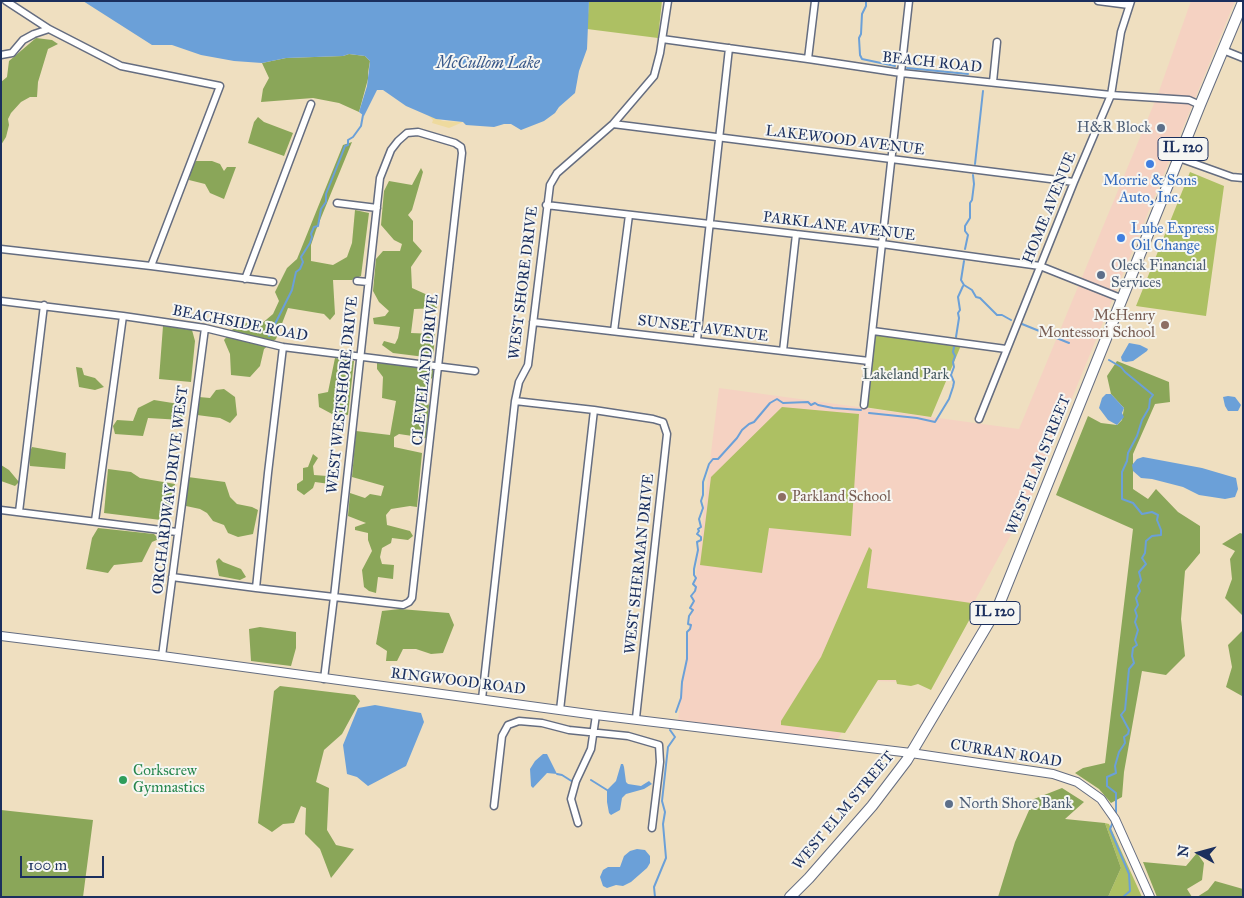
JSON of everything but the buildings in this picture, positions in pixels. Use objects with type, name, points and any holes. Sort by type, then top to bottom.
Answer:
[{"type":"main road","name":"WEST ELM STREET","points":[[790,897],[810,878],[872,806],[911,753],[998,607],[1243,2]]},
{"type":"street","points":[[6,1],[49,29],[121,66],[220,86],[151,266]]},
{"type":"street","name":"WEST SHORE DRIVE","points":[[482,699],[515,401],[519,382],[528,364],[546,205],[550,185],[557,173],[613,124],[654,76],[668,1]]},
{"type":"street","points":[[808,58],[815,1]]},
{"type":"street","points":[[864,405],[909,1]]},
{"type":"street","points":[[1098,1],[1130,3]]},
{"type":"street","name":"HOME AVENUE","points":[[979,419],[1111,95],[1121,32],[1130,3]]},
{"type":"street","points":[[1,55],[12,53],[28,37],[49,29]]},
{"type":"street","name":"BEACH ROAD","points":[[662,40],[808,58],[901,73],[1111,95],[1189,100],[1200,105]]},
{"type":"street","points":[[993,82],[997,42]]},
{"type":"street","points":[[697,340],[729,48]]},
{"type":"street","points":[[1223,50],[1243,58]]},
{"type":"street","points":[[245,279],[311,104]]},
{"type":"street","name":"LAKEWOOD AVENUE","points":[[613,124],[1074,182]]},
{"type":"street","name":"WEST WESTSHORE DRIVE","points":[[324,678],[380,178],[392,150],[407,133],[418,132],[455,143]]},
{"type":"street","name":"CLEVELAND DRIVE","points":[[334,596],[403,605],[412,598],[415,586],[462,154],[461,147],[455,143]]},
{"type":"street","points":[[1179,158],[1232,177],[1243,178]]},
{"type":"street","points":[[337,203],[377,208]]},
{"type":"street","name":"PARKLANE AVENUE","points":[[546,205],[882,244],[1040,266],[1123,299]]},
{"type":"street","points":[[614,331],[629,215]]},
{"type":"street","points":[[783,351],[796,234]]},
{"type":"street","points":[[1,249],[273,282]]},
{"type":"street","points":[[357,281],[368,282]]},
{"type":"street","name":"BEACHSIDE ROAD","points":[[1,301],[44,305],[205,328],[283,347],[475,370]]},
{"type":"street","points":[[19,512],[44,305]]},
{"type":"street","points":[[95,521],[123,316]]},
{"type":"street","name":"SUNSET AVENUE","points":[[533,322],[869,361]]},
{"type":"street","name":"ORCHARDWAY DRIVE WEST","points":[[162,656],[205,328]]},
{"type":"street","points":[[873,331],[1006,349]]},
{"type":"street","points":[[256,588],[283,347]]},
{"type":"street","points":[[515,401],[594,410],[560,710]]},
{"type":"street","name":"WEST SHERMAN DRIVE","points":[[594,410],[663,422],[667,434],[636,718]]},
{"type":"street","points":[[1,510],[178,532]]},
{"type":"street","points":[[172,577],[334,596]]},
{"type":"street","name":"RINGWOOD ROAD","points":[[1,636],[560,710],[911,753]]},
{"type":"street","points":[[578,823],[571,799],[576,781],[591,749],[596,714]]},
{"type":"street","points":[[494,806],[502,736],[508,725],[519,722],[534,723],[594,734],[628,736],[659,745],[660,762],[652,828]]},
{"type":"street","name":"CURRAN ROAD","points":[[911,753],[1053,774],[1077,782],[1101,799],[1115,819],[1150,897]]},
{"type":"shaded area","points":[[1191,1],[1235,1],[1031,498],[930,683],[876,681],[837,740],[678,720],[719,388],[1019,429],[1158,94]]},
{"type":"green space","points":[[589,1],[662,1],[658,38],[587,29]]},
{"type":"green space","points":[[36,38],[52,40],[58,44],[48,49],[38,82],[37,97],[30,97],[21,102],[11,113],[8,119],[9,125],[6,137],[1,145],[1,82],[7,77],[9,61]]},
{"type":"green space","points":[[349,54],[365,56],[370,61],[368,79],[359,112],[339,103],[313,98],[261,102],[263,89],[269,78],[262,63],[286,58],[343,56]]},
{"type":"green space","points":[[258,117],[264,122],[293,133],[284,156],[248,143],[254,122]]},
{"type":"green space","points":[[352,142],[316,230],[311,245],[311,261],[333,265],[347,257],[352,243],[355,210],[369,213],[361,276],[352,280],[333,280],[335,314],[330,320],[324,314],[288,308],[276,339],[264,349],[260,366],[250,377],[231,375],[230,354],[224,340],[233,329],[244,323],[260,325],[273,314],[279,301],[275,292],[287,268],[297,259],[343,145]]},
{"type":"green space","points":[[196,161],[212,161],[220,164],[224,171],[227,167],[236,167],[224,199],[210,193],[205,184],[189,180],[191,170]]},
{"type":"green space","points":[[421,168],[423,172],[412,210],[408,215],[413,221],[413,241],[422,251],[411,267],[412,288],[432,297],[437,308],[414,309],[411,333],[435,334],[433,358],[393,353],[382,345],[384,341],[395,344],[400,327],[374,324],[373,318],[385,316],[389,311],[379,302],[373,291],[376,259],[383,251],[400,251],[402,244],[394,240],[381,225],[384,191],[389,181],[412,185]]},
{"type":"green space","points":[[1190,172],[1224,186],[1206,316],[1136,306]]},
{"type":"green space","points":[[163,326],[192,330],[195,341],[191,382],[159,379]]},
{"type":"green space","name":"Lakeland Park","points":[[873,331],[962,343],[931,417],[864,407]]},
{"type":"green space","points":[[335,358],[354,361],[348,415],[332,414],[319,407],[318,394],[328,392]]},
{"type":"green space","points":[[1117,361],[1169,382],[1170,402],[1155,404],[1133,454],[1133,489],[1148,499],[1156,489],[1178,512],[1200,526],[1200,553],[1185,571],[1181,619],[1185,656],[1166,675],[1142,671],[1124,772],[1122,797],[1111,803],[1099,789],[1075,773],[1083,768],[1105,763],[1133,529],[1056,495],[1088,416],[1101,423],[1117,425],[1122,420],[1124,408],[1111,394],[1107,376]]},
{"type":"green space","points":[[377,363],[429,367],[433,370],[433,377],[429,381],[427,397],[429,406],[426,438],[399,434],[394,437],[394,447],[422,453],[417,507],[410,506],[391,509],[386,515],[387,525],[410,531],[413,536],[408,540],[392,538],[391,543],[382,548],[380,557],[382,564],[394,565],[393,579],[378,577],[376,593],[364,587],[362,570],[372,551],[368,540],[368,533],[355,530],[355,527],[366,523],[348,516],[350,493],[365,498],[370,494],[381,496],[384,486],[352,477],[356,431],[390,435],[396,401],[382,398],[383,377],[377,369]]},
{"type":"green space","points":[[76,367],[82,368],[84,375],[95,378],[104,387],[95,390],[79,387]]},
{"type":"green space","points":[[224,389],[235,397],[237,415],[230,423],[220,418],[197,415],[199,397],[210,398],[216,390]]},
{"type":"green space","points":[[154,400],[185,405],[182,420],[148,418],[143,436],[115,434],[113,426],[117,420],[133,421],[138,408]]},
{"type":"green space","points":[[782,407],[859,414],[851,536],[769,528],[762,573],[700,565],[711,477]]},
{"type":"green space","points":[[32,447],[66,453],[65,469],[30,466],[29,454]]},
{"type":"green space","points":[[313,454],[318,458],[313,466],[314,475],[327,476],[334,482],[330,484],[315,482],[313,488],[304,495],[297,490],[297,484],[303,480],[303,468],[308,467]]},
{"type":"green space","points":[[1,465],[9,470],[19,482],[15,486],[1,481]]},
{"type":"green space","points":[[108,469],[131,472],[140,478],[175,484],[169,521],[104,513]]},
{"type":"green space","points":[[188,477],[225,482],[230,497],[237,504],[258,510],[253,534],[238,537],[228,533],[224,525],[213,521],[207,513],[200,509],[186,506]]},
{"type":"green space","points":[[98,528],[154,534],[159,539],[152,542],[142,562],[114,565],[108,573],[86,569],[92,538]]},
{"type":"green space","points":[[1240,533],[1243,534],[1243,620],[1242,615],[1225,598],[1232,579],[1230,559],[1235,551],[1222,544]]},
{"type":"green space","points":[[869,547],[872,550],[867,588],[978,604],[931,690],[918,684],[911,686],[897,684],[896,680],[878,680],[845,733],[781,725],[781,721],[821,657]]},
{"type":"green space","points":[[219,558],[223,562],[241,569],[246,577],[240,580],[219,576],[216,561]]},
{"type":"green space","points":[[400,609],[449,613],[454,625],[443,653],[431,654],[416,649],[403,649],[397,661],[386,661],[387,651],[376,644],[382,611]]},
{"type":"green space","points":[[260,627],[296,632],[296,648],[291,666],[251,661],[249,629]]},
{"type":"green space","points":[[1243,630],[1242,696],[1226,687],[1232,667],[1228,645]]},
{"type":"green space","points":[[280,686],[355,695],[360,701],[342,734],[324,750],[316,782],[329,788],[327,830],[336,845],[354,849],[331,878],[320,849],[305,834],[306,808],[301,806],[294,823],[283,824],[272,832],[258,823],[274,691]]},
{"type":"green space","points":[[1062,788],[1084,802],[1065,819],[1105,823],[1121,868],[1108,897],[998,897],[1015,842],[1034,799]]},
{"type":"green space","points":[[1,810],[93,820],[83,897],[1,897]]},
{"type":"green space","points":[[1105,823],[1109,824],[1142,897],[1108,897],[1121,868]]},
{"type":"green space","points":[[1197,853],[1204,863],[1202,880],[1187,889],[1192,897],[1157,897],[1143,862],[1186,866]]},
{"type":"green space","points":[[1215,881],[1243,889],[1243,897],[1197,897],[1208,890]]},
{"type":"sand","points":[[428,115],[443,121],[463,122],[449,128],[432,123],[433,120]]},
{"type":"water","name":"McCullom Lake","points":[[83,1],[589,1],[587,49],[579,71],[575,93],[544,121],[521,130],[511,124],[494,127],[466,125],[463,122],[436,119],[406,106],[383,90],[377,90],[364,116],[359,112],[367,86],[370,61],[365,56],[349,54],[343,56],[286,58],[262,63],[234,61],[201,55],[172,45],[152,45]]},
{"type":"water","points":[[1129,343],[1148,349],[1133,361],[1122,361],[1121,357]]},
{"type":"water","points":[[1106,394],[1111,394],[1124,408],[1122,413],[1124,417],[1117,425],[1108,420],[1099,408],[1102,398]]},
{"type":"water","points":[[1223,397],[1235,397],[1241,405],[1238,411],[1228,411]]},
{"type":"water","points":[[1143,457],[1202,468],[1236,478],[1238,489],[1235,497],[1225,499],[1199,495],[1183,487],[1141,478],[1133,471],[1132,465],[1137,459]]},
{"type":"water","points":[[375,705],[421,713],[424,722],[406,766],[368,786],[357,777],[347,774],[343,745],[358,708]]},
{"type":"water","points":[[543,754],[547,754],[557,774],[547,773],[533,788],[531,786],[530,769]]},
{"type":"water","points":[[621,764],[623,764],[628,784],[641,786],[649,781],[652,784],[644,789],[626,794],[622,798],[620,810],[611,815],[607,802],[607,790],[616,781]]},
{"type":"water","points":[[637,849],[645,850],[650,856],[650,863],[647,868],[631,882],[623,886],[616,885],[607,888],[603,886],[600,877],[603,870],[608,867],[620,867],[624,856],[630,851]]},
{"type":"waterway","points":[[866,1],[862,14],[859,38],[860,55],[862,59],[895,66]]},
{"type":"waterway","points":[[907,68],[968,74]]},
{"type":"waterway","points":[[975,164],[983,91]]},
{"type":"waterway","points":[[269,336],[292,290],[296,272],[300,269],[303,262],[301,257],[310,243],[314,227],[318,226],[321,209],[326,202],[326,194],[345,146],[348,145],[348,140],[353,137],[361,126],[363,115]]},
{"type":"waterway","points":[[965,249],[968,235],[965,231],[965,226],[970,218],[970,203],[974,184],[973,175]]},
{"type":"waterway","points":[[964,261],[961,280],[964,285],[972,290],[976,297],[980,298],[997,315],[1002,315],[1011,320]]},
{"type":"waterway","points":[[956,337],[958,313],[960,310],[958,297],[963,286]]},
{"type":"waterway","points":[[1022,324],[1069,343]]},
{"type":"waterway","points":[[869,413],[917,418],[935,422],[949,399],[953,387],[954,382],[951,375],[954,367],[954,347]]},
{"type":"waterway","points":[[1109,360],[1121,367],[1153,395],[1137,436],[1128,453],[1122,472],[1122,499],[1133,503],[1142,514],[1152,512],[1158,515],[1157,520],[1161,530],[1161,535],[1152,536],[1146,541],[1145,553],[1142,558],[1146,564],[1139,572],[1141,580],[1138,586],[1140,591],[1136,598],[1138,605],[1135,610],[1137,616],[1135,622],[1138,630],[1135,640],[1137,645],[1133,648],[1132,656],[1134,663],[1129,669],[1125,710],[1121,715],[1129,730],[1128,734],[1124,737],[1125,743],[1119,752],[1115,766],[1116,773],[1107,777],[1107,786],[1116,793],[1116,815]]},
{"type":"waterway","points":[[676,712],[681,698],[687,659],[687,632],[691,625],[688,624],[689,616],[693,610],[690,608],[694,601],[691,596],[696,587],[693,584],[696,578],[694,569],[698,550],[697,542],[701,540],[701,537],[697,534],[698,529],[701,527],[699,519],[703,508],[701,501],[703,482],[709,464],[713,459],[718,459],[742,430],[754,422],[770,403],[777,399],[783,403],[808,402],[811,405],[815,403],[833,408],[861,410]]},
{"type":"waterway","points":[[655,897],[654,887],[666,858],[663,824],[665,812],[662,801],[668,747],[675,737],[670,730]]},
{"type":"waterway","points":[[557,774],[573,782]]},
{"type":"waterway","points":[[591,780],[607,790]]},
{"type":"waterway","points":[[1113,822],[1110,829],[1129,874],[1130,891],[1123,897]]},
{"type":"place","name":"H&R Block","points":[[1161,128]]},
{"type":"place","name":"Morrie & Sons Auto, Inc.","points":[[1150,164]]},
{"type":"place","name":"Lube Express Oil Change","points":[[1121,238]]},
{"type":"place","name":"Oleck Financial Services","points":[[1101,275]]},
{"type":"place","name":"McHenry Montessori School","points":[[1165,325]]},
{"type":"place","name":"Parkland School","points":[[782,497]]},
{"type":"place","name":"Corkscrew Gymnastics","points":[[123,780]]},
{"type":"place","name":"North Shore Bank","points":[[949,804]]}]
